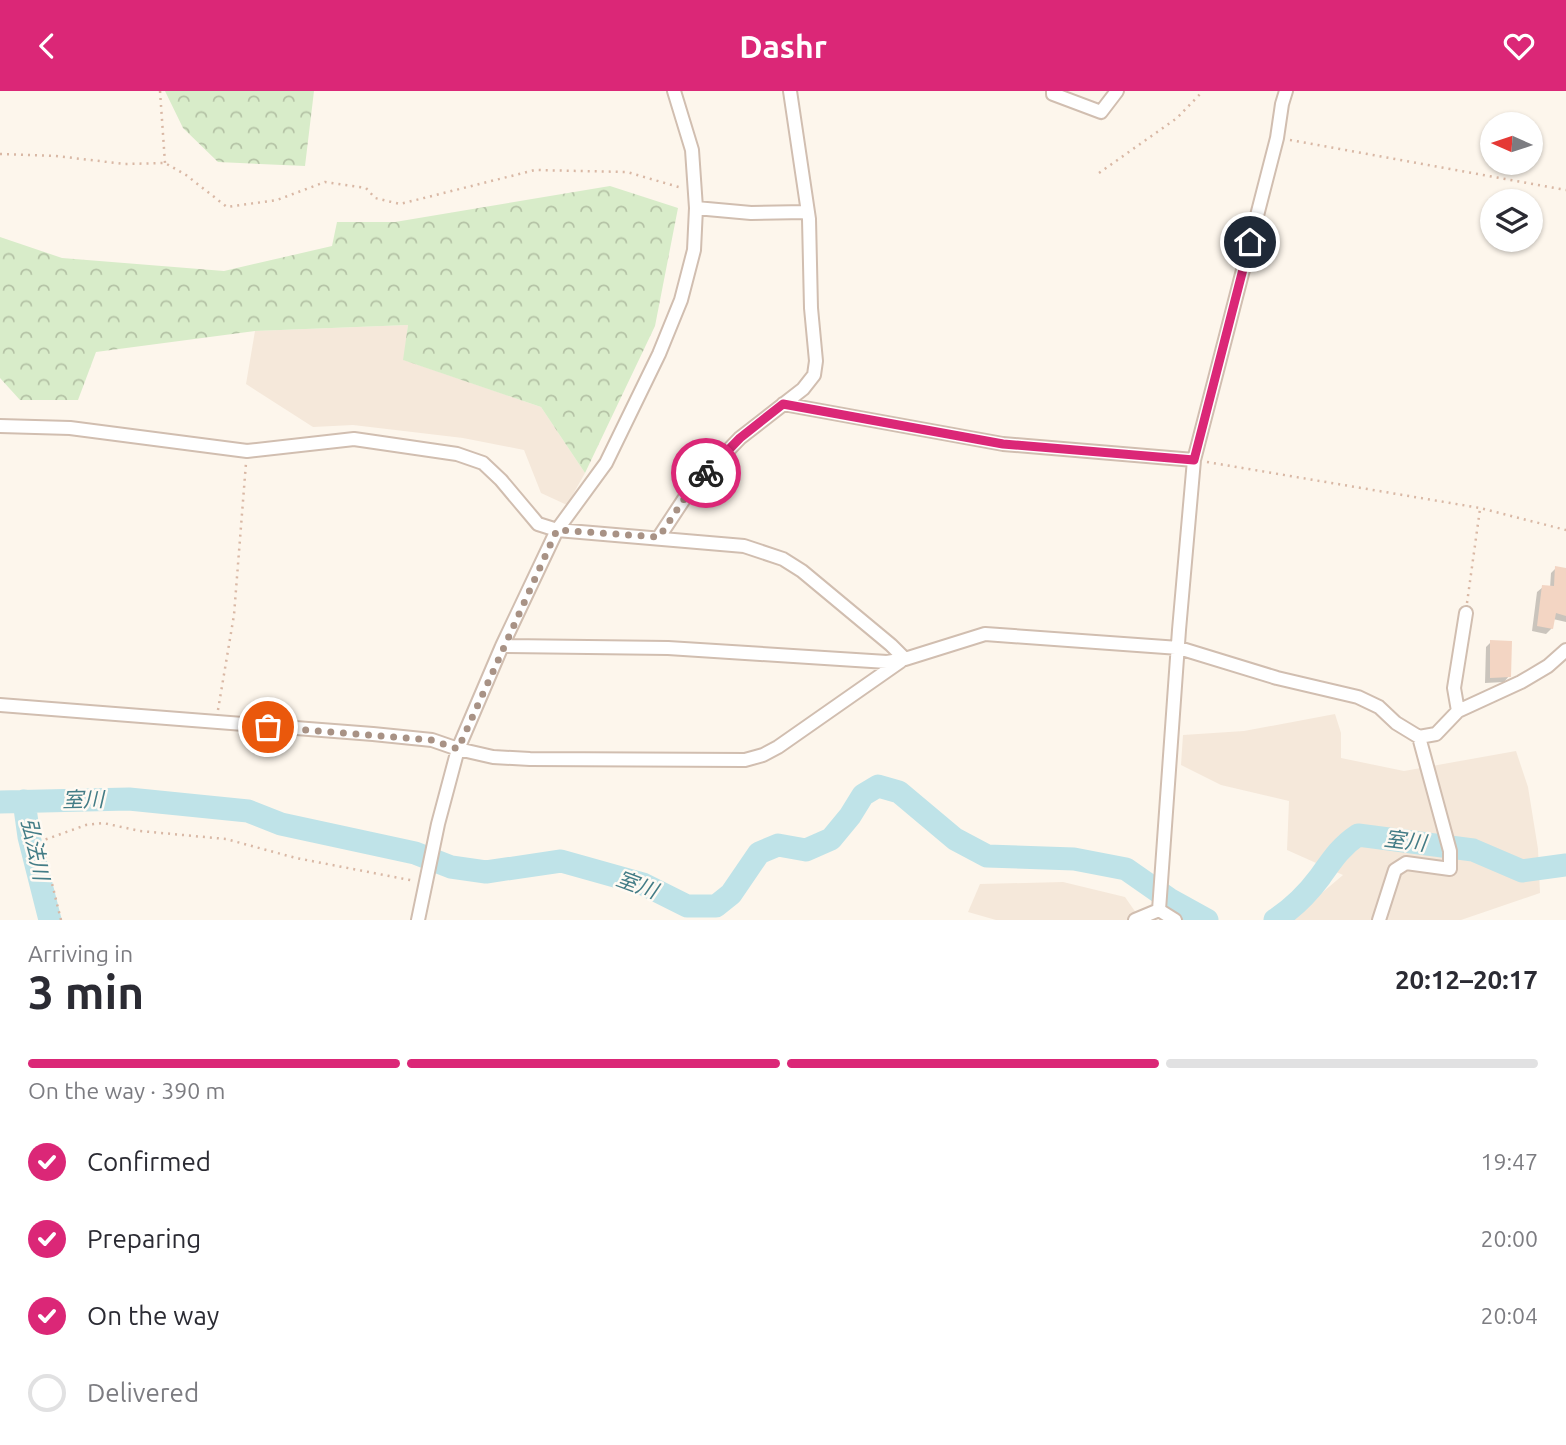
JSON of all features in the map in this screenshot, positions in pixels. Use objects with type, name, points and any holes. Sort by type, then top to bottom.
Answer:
[{"type":"street","points":[[418,920],[458,749],[502,646],[557,530],[606,463],[659,354],[681,300],[690,263],[696,208],[692,150],[674,91]]},
{"type":"street","points":[[659,537],[690,490],[740,438],[803,389],[814,375],[816,361],[808,219],[790,91]]},
{"type":"street","points":[[1054,91],[1053,94],[1101,112],[1117,91]]},
{"type":"street","points":[[1159,910],[1194,460],[1277,138],[1280,97],[1286,91]]},
{"type":"street","points":[[696,208],[751,213],[806,212]]},
{"type":"street","points":[[783,404],[1003,444],[1194,460]]},
{"type":"street","points":[[0,426],[70,428],[247,451],[354,439],[457,454],[483,464],[538,524],[557,530],[744,546],[783,559],[812,579],[905,659]]},
{"type":"street","points":[[1458,711],[1454,688],[1465,613]]},
{"type":"street","points":[[502,646],[668,648],[887,662],[985,634],[1179,648],[1277,678],[1358,697],[1379,707],[1396,723],[1419,737],[1436,734],[1458,711],[1521,682],[1548,666],[1566,650]]},
{"type":"street","points":[[0,705],[385,735],[432,740],[493,757],[745,760],[778,747],[905,659]]},
{"type":"street","points":[[1379,920],[1395,870],[1406,863],[1450,869],[1451,851],[1419,737]]},
{"type":"street","points":[[1135,920],[1159,910]]},
{"type":"street","points":[[1159,910],[1175,920]]},
{"type":"path","points":[[160,91],[165,163]]},
{"type":"path","points":[[1099,173],[1177,118],[1203,91]]},
{"type":"path","points":[[1277,138],[1566,190]]},
{"type":"path","points":[[0,155],[56,156],[125,164],[165,163],[186,175],[227,207],[277,201],[325,182],[366,188],[375,198],[400,204],[535,170],[627,172],[691,190],[696,208]]},
{"type":"path","points":[[216,723],[234,615],[247,451]]},
{"type":"path","points":[[1194,460],[1480,508],[1566,530]]},
{"type":"path","points":[[1465,613],[1480,508]]},
{"type":"path","points":[[61,920],[43,847],[44,840],[86,825],[103,823],[140,831],[226,839],[296,858],[426,883]]},
{"type":"shaded area","points":[[408,325],[404,360],[541,407],[585,473],[567,505],[541,493],[524,450],[463,438],[353,425],[313,427],[246,384],[255,331]]},
{"type":"shaded area","points":[[1335,714],[1341,733],[1341,758],[1404,771],[1516,751],[1528,787],[1538,849],[1540,893],[1461,920],[1290,920],[1343,875],[1287,850],[1289,801],[1221,785],[1181,765],[1183,735],[1244,731]]},
{"type":"shaded area","points":[[1063,882],[1125,897],[1141,920],[996,920],[968,912],[980,884]]},
{"type":"green space","points":[[165,91],[314,91],[305,166],[218,162],[183,128]]},
{"type":"green space","points":[[610,186],[678,208],[655,326],[585,473],[541,407],[403,360],[408,325],[255,331],[96,352],[78,400],[20,400],[0,378],[0,237],[62,258],[224,271],[332,246],[337,222],[395,222]]},
{"type":"building","points":[[1555,566],[1566,568],[1566,616],[1556,613],[1553,629],[1537,626],[1542,585],[1554,586]]},
{"type":"building","points":[[1490,640],[1512,641],[1511,677],[1490,678]]},
{"type":"waterway","name":"室川","points":[[0,802],[129,799],[248,811],[281,824],[415,853],[451,867],[486,872],[561,861],[643,884],[687,906],[716,906],[731,894],[759,853],[778,845],[806,850],[831,839],[863,795],[878,786],[899,792],[955,839],[987,856],[1074,859],[1126,869],[1169,899],[1207,920]]},
{"type":"waterway","name":"弘法川","points":[[24,801],[29,837],[50,920]]},
{"type":"waterway","name":"室川","points":[[1275,920],[1305,895],[1337,854],[1358,835],[1473,850],[1522,871],[1566,865]]},
{"type":"way so far","points":[[268,727],[432,740],[458,749],[502,646],[557,530],[659,537],[690,490],[706,473]]},
{"type":"route","points":[[706,473],[740,438],[783,404],[1003,444],[1101,450],[1194,460],[1250,242]]}]
